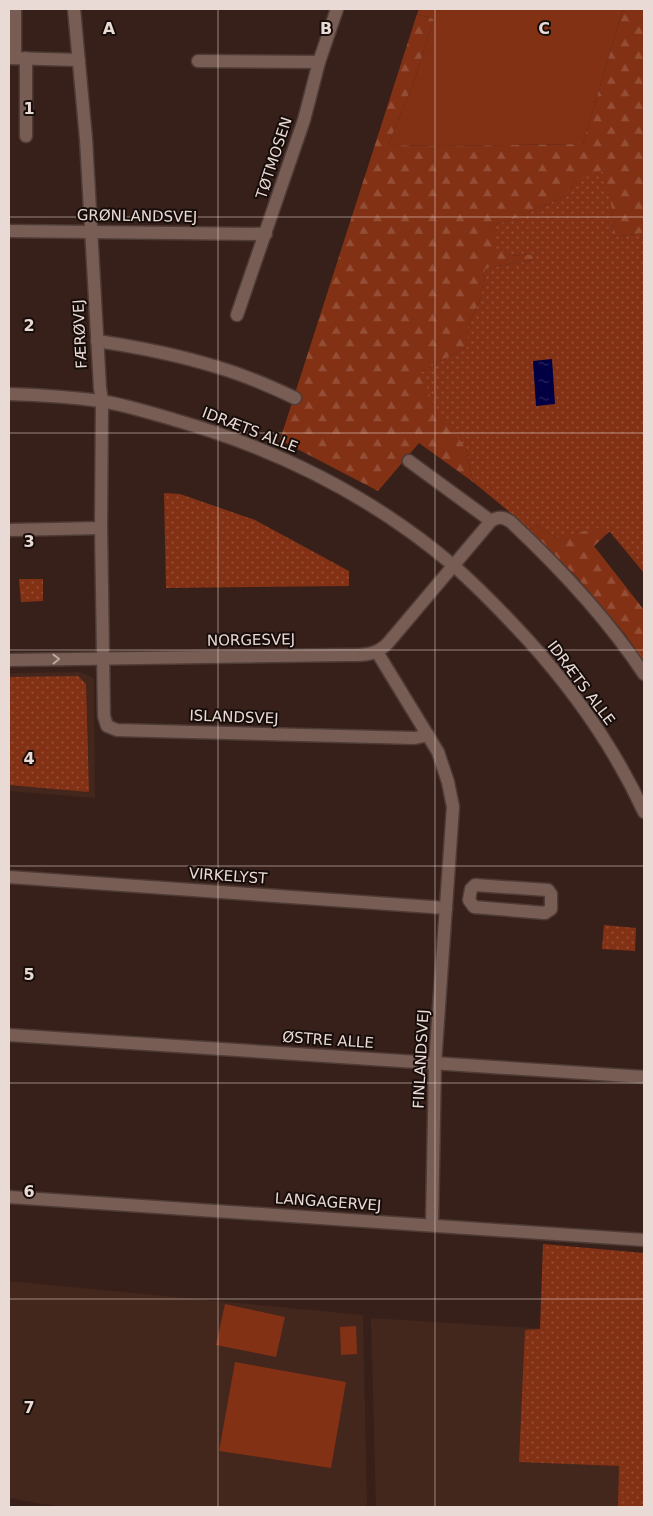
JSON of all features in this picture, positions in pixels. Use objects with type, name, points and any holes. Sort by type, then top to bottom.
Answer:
[{"type":"street","points":[[15,9],[17,58],[26,136]]},
{"type":"street","name":"FÆRØVEJ","points":[[74,9],[102,402],[103,658]]},
{"type":"street","name":"TØTMOSEN","points":[[238,315],[304,120],[319,62],[337,9]]},
{"type":"street","points":[[17,58],[79,60]]},
{"type":"street","points":[[198,61],[319,62]]},
{"type":"street","name":"GRØNLANDSVEJ","points":[[9,231],[266,234]]},
{"type":"street","points":[[97,341],[138,347],[210,365],[257,381],[295,398]]},
{"type":"street","name":"IDRÆTS ALLE","points":[[9,394],[102,402],[158,414],[214,431],[268,451],[321,476],[367,503],[411,533],[453,566],[494,603],[555,670],[591,719],[634,789],[644,812]]},
{"type":"street","points":[[408,461],[491,521]]},
{"type":"street","points":[[377,652],[388,643],[491,521],[500,517],[506,518],[542,551],[614,630],[644,674]]},
{"type":"street","points":[[9,530],[101,528]]},
{"type":"street","name":"NORGESVEJ","points":[[9,660],[345,655],[377,652]]},
{"type":"street","name":"FINLANDSVEJ","points":[[377,652],[438,752],[448,782],[452,807],[436,1063],[432,1225]]},
{"type":"street","name":"ISLANDSVEJ","points":[[103,658],[104,716],[107,726],[118,730],[415,738],[428,735]]},
{"type":"street","name":"VIRKELYST","points":[[9,878],[446,908]]},
{"type":"street","points":[[478,884],[545,889],[551,894],[551,909],[545,913],[476,908],[471,906],[470,896],[471,888],[478,884]]},
{"type":"street","points":[[447,895],[470,896]]},
{"type":"street","name":"ØSTRE ALLE","points":[[9,1036],[644,1077]]},
{"type":"street","name":"LANGAGERVEJ","points":[[9,1196],[644,1240]]},
{"type":"shaded area","points":[[80,672],[94,678],[95,798],[9,791],[9,673]]},
{"type":"shaded area","points":[[9,1281],[363,1315],[367,1507],[60,1507],[9,1498]]},
{"type":"shaded area","points":[[371,1318],[644,1335],[644,1507],[376,1507]]},
{"type":"green space","points":[[419,9],[623,9],[583,144],[388,145],[413,84],[434,19],[417,14]]},
{"type":"green space","points":[[623,9],[644,9],[644,233],[613,237],[611,204],[576,180],[566,196],[514,219],[494,225],[511,256],[533,254],[534,260],[486,268],[480,300],[468,325],[468,346],[421,372],[466,449],[473,482],[419,443],[378,491],[280,440],[417,14],[434,19],[413,84],[388,145],[583,144]]},
{"type":"green space","points":[[602,170],[611,204],[613,237],[644,233],[644,573],[605,526],[557,538],[537,525],[529,531],[473,482],[466,449],[432,401],[421,372],[468,346],[468,325],[480,300],[486,268],[534,260],[532,254],[511,256],[494,248],[494,225],[514,219],[566,196],[576,180]]},
{"type":"green space","points":[[164,493],[180,494],[255,520],[349,571],[349,586],[166,588]]},
{"type":"green space","points":[[629,498],[610,531],[594,546],[644,610],[644,661],[625,634],[576,576],[529,531],[537,525],[557,538]]},
{"type":"green space","points":[[19,579],[43,579],[43,601],[21,602]]},
{"type":"green space","points":[[78,676],[86,684],[89,792],[9,785],[9,677]]},
{"type":"green space","points":[[604,925],[636,928],[635,951],[602,949]]},
{"type":"green space","points":[[543,1244],[644,1253],[644,1507],[618,1507],[619,1466],[519,1462],[525,1330],[540,1329]]},
{"type":"green space","points":[[225,1304],[285,1317],[276,1357],[216,1345]]},
{"type":"green space","points":[[356,1326],[357,1354],[341,1355],[340,1327]]},
{"type":"green space","points":[[235,1362],[346,1382],[331,1468],[219,1451]]},
{"type":"water","points":[[552,359],[555,404],[536,406],[533,361]]}]
